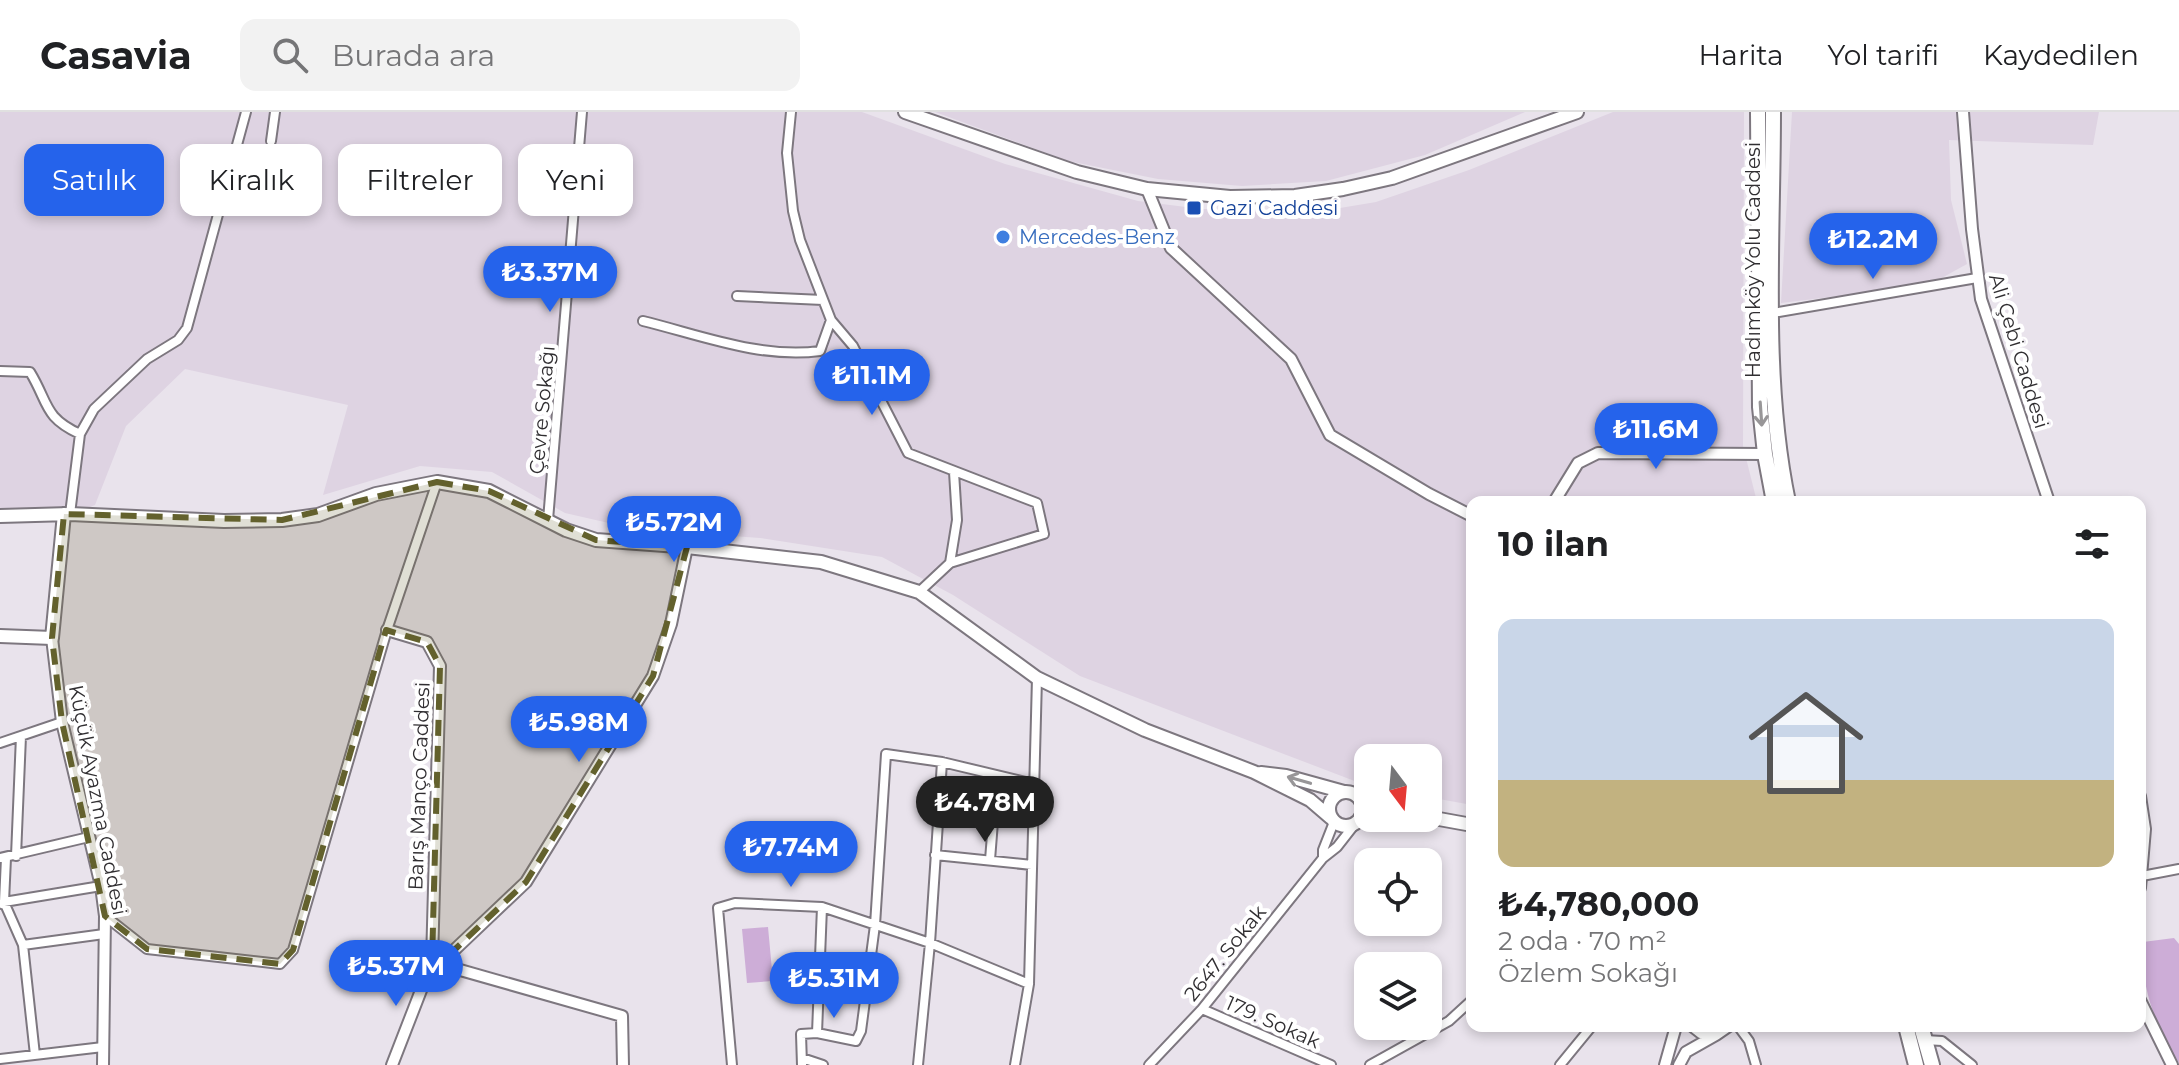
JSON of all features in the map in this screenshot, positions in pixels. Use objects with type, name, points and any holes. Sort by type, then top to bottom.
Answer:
[{"type":"main road","points":[[905,112],[1077,172],[1147,189],[1230,197],[1295,196],[1392,178],[1577,112]]},
{"type":"main road","name":"Hadımköy Yolu Caddesi","points":[[1758,112],[1759,377],[1765,454],[1773,496]]},
{"type":"main road","name":"Hadımköy Yolu Caddesi","points":[[1773,112],[1775,411],[1787,496]]},
{"type":"main road","points":[[0,516],[67,514],[224,521],[282,520],[318,515],[376,494],[437,482],[489,491],[566,530],[596,540],[821,562],[919,592],[1037,678],[1145,730],[1254,772],[1310,800],[1344,826],[1354,822]]},
{"type":"main road","points":[[0,636],[52,638],[67,514]]},
{"type":"main road","points":[[1254,772],[1286,776],[1354,795]]},
{"type":"main road","points":[[1333,820],[1330,803],[1338,794],[1354,795]]},
{"type":"main road","points":[[1442,820],[1466,824]]},
{"type":"main road","points":[[1908,1032],[1916,1065]]},
{"type":"main road","points":[[1923,1033],[1932,1065]]},
{"type":"street","points":[[67,514],[80,434],[94,409],[147,359],[178,340],[187,328],[246,112]]},
{"type":"street","points":[[271,141],[275,112]]},
{"type":"street","name":"Çevre Sokağı","points":[[548,520],[582,112]]},
{"type":"street","points":[[791,112],[787,153],[793,211],[800,240],[831,320],[853,346],[908,453],[1037,503],[1044,534],[950,563],[919,592]]},
{"type":"street","name":"Ali Çebi Caddesi","points":[[1963,112],[1981,299],[2047,496]]},
{"type":"street","points":[[1147,189],[1171,248],[1291,359],[1330,435],[1466,513]]},
{"type":"street","points":[[1773,313],[1977,278]]},
{"type":"street","points":[[737,296],[823,300]]},
{"type":"street","points":[[643,321],[772,352],[803,353],[820,351],[831,320]]},
{"type":"street","points":[[0,371],[30,372],[46,406],[59,424],[80,434]]},
{"type":"street","points":[[1558,496],[1578,463],[1598,453],[1765,454]]},
{"type":"street","points":[[950,563],[957,520],[954,472]]},
{"type":"street","points":[[105,916],[147,949],[280,964],[293,950],[387,630],[437,482]]},
{"type":"street","points":[[432,962],[448,956],[526,882],[653,676],[671,624],[687,547]]},
{"type":"street","name":"Barış Manço Caddesi","points":[[387,630],[427,642],[440,666],[432,962],[392,1065]]},
{"type":"street","name":"Küçük Ayazma Caddesi","points":[[52,638],[62,722],[101,886],[105,916],[103,1065]]},
{"type":"street","points":[[1015,1065],[1029,984],[1037,678]]},
{"type":"street","points":[[0,743],[62,722]]},
{"type":"street","points":[[21,736],[2,903],[23,945],[35,1055]]},
{"type":"street","points":[[823,1065],[802,1062],[801,1034],[817,1033],[856,1041],[861,1031],[875,925],[886,754],[942,762],[1034,784]]},
{"type":"street","points":[[918,1065],[942,762]]},
{"type":"street","points":[[990,860],[994,809]]},
{"type":"street","points":[[1323,858],[1333,820]]},
{"type":"street","name":"2647. Sokak","points":[[1149,1065],[1202,1009],[1323,858],[1354,827]]},
{"type":"street","points":[[7,857],[89,837]]},
{"type":"street","points":[[935,855],[1032,865]]},
{"type":"street","points":[[2146,880],[2179,869]]},
{"type":"street","points":[[2,903],[101,886]]},
{"type":"street","points":[[732,1065],[718,908],[735,903],[822,907],[930,943],[1029,984]]},
{"type":"street","points":[[817,1033],[822,907]]},
{"type":"street","points":[[23,945],[104,934]]},
{"type":"street","points":[[432,962],[622,1016],[623,1065]]},
{"type":"street","points":[[1370,1065],[1449,1021],[1466,1005]]},
{"type":"street","name":"179. Sokak","points":[[1202,1009],[1331,1065]]},
{"type":"street","points":[[2146,1012],[2172,1065]]},
{"type":"street","points":[[1560,1065],[1587,1032]]},
{"type":"street","points":[[1665,1065],[1674,1032]]},
{"type":"street","points":[[1700,1032],[1716,1035]]},
{"type":"street","points":[[1679,1065],[1686,1052],[1720,1032]]},
{"type":"street","points":[[1742,1032],[1749,1041],[1756,1065]]},
{"type":"street","points":[[1923,1033],[1942,1041],[1972,1065]]},
{"type":"street","points":[[0,1059],[12,1061],[35,1055],[103,1047]]},
{"type":"highlighted area","points":[[437,482],[489,491],[596,540],[687,547],[653,676],[526,882],[448,956],[432,962],[440,666],[427,642],[386,630],[293,950],[280,964],[147,949],[105,916],[62,722],[52,638],[64,514],[282,520]]},
{"type":"shaded area","points":[[0,112],[862,112],[1005,164],[1138,201],[1202,209],[1289,210],[1334,209],[1376,202],[1469,170],[1613,112],[1744,112],[1743,446],[1756,496],[1466,496],[1466,804],[1442,800],[1442,744],[1354,744],[1354,781],[1080,676],[953,595],[882,557],[760,538],[635,529],[565,513],[492,472],[420,466],[323,495],[348,405],[185,369],[126,426],[95,505],[74,513],[0,513]]},
{"type":"shaded area","points":[[935,112],[1525,112],[1425,155],[1326,181],[1242,186],[1158,179],[1068,161]]},
{"type":"shaded area","points":[[1792,112],[2099,112],[2093,145],[1949,140],[1951,200],[1967,264],[1929,285],[1781,303]]},
{"type":"shaded area","points":[[768,927],[773,981],[747,983],[742,929]]},
{"type":"shaded area","points":[[2174,938],[2179,944],[2179,1063],[2163,1033],[2147,991],[2146,942]]},
{"type":"place","name":"Gazi Caddesi","points":[[1194,208]]},
{"type":"place","name":"Mercedes-Benz","points":[[1003,237]]}]
